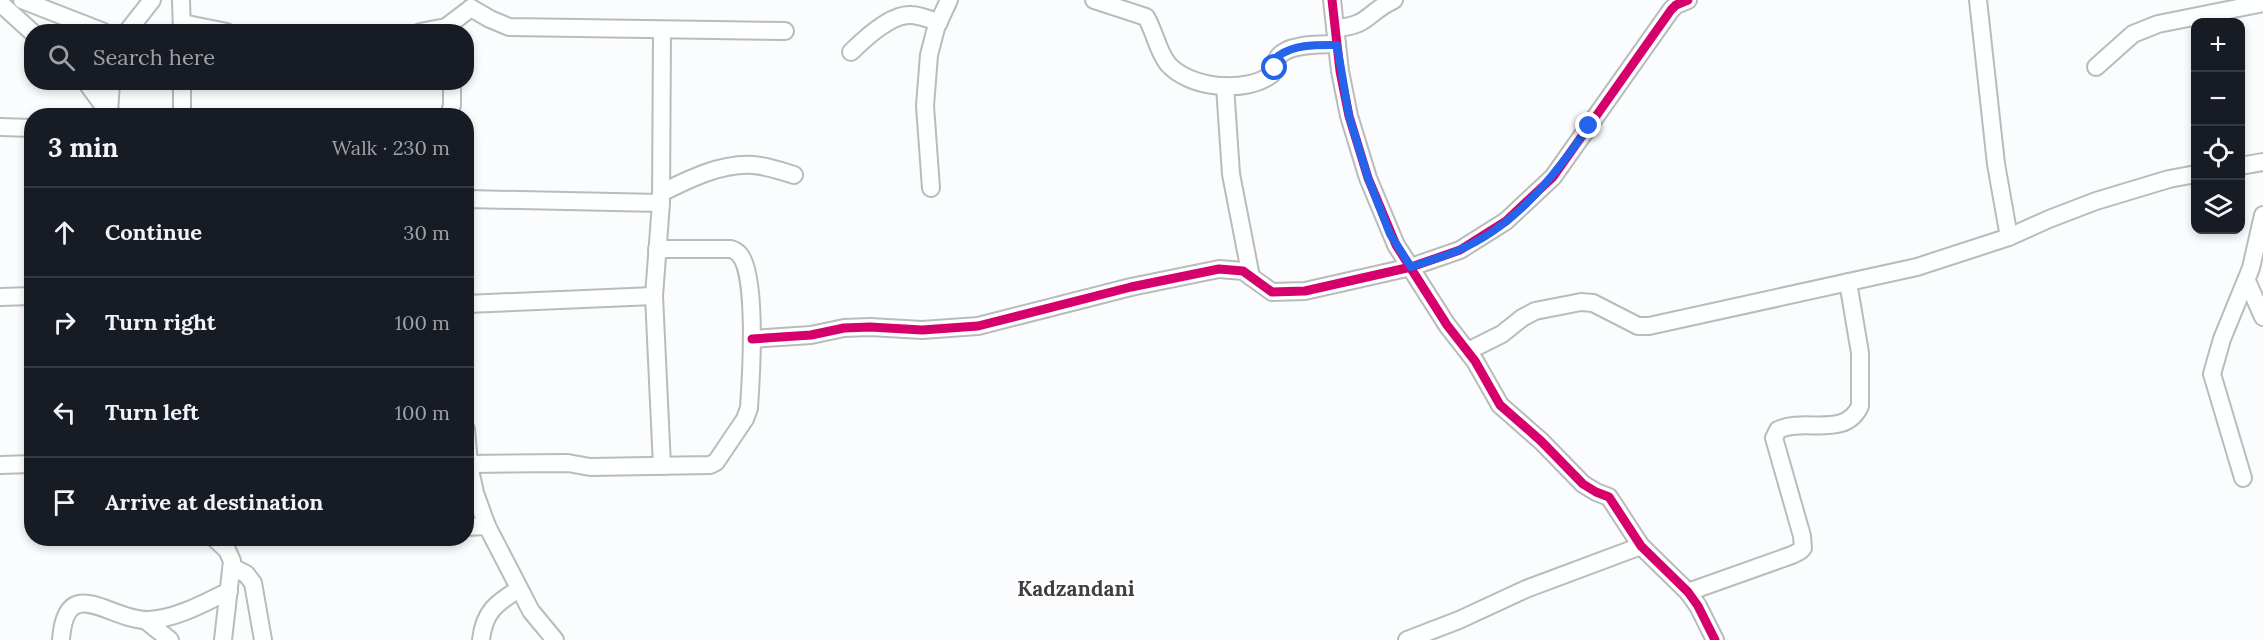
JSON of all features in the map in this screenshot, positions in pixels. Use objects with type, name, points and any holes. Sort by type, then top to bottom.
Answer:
[{"type":"street","points":[[22,0],[84,24]]},
{"type":"street","points":[[133,24],[152,0]]},
{"type":"street","points":[[181,0],[182,24]]},
{"type":"street","points":[[931,188],[925,106],[930,50],[949,0]]},
{"type":"street","points":[[1094,0],[1146,17],[1166,61],[1189,80],[1225,86],[1256,84],[1266,80],[1272,74],[1278,56],[1336,36],[1359,25],[1382,6],[1394,0]]},
{"type":"street","points":[[1332,0],[1349,116],[1368,178],[1390,234],[1447,325],[1468,351],[1504,410],[1540,441],[1583,484],[1609,496],[1641,546],[1688,592],[1698,606],[1715,640]]},
{"type":"street","points":[[752,339],[811,335],[844,328],[922,330],[978,326],[1131,287],[1219,269],[1243,271],[1272,292],[1283,294],[1411,267],[1460,250],[1506,221],[1553,177],[1671,10],[1688,0]]},
{"type":"street","points":[[1978,0],[1996,164],[2009,237]]},
{"type":"street","points":[[0,3],[24,25]]},
{"type":"street","points":[[2096,68],[2131,36],[2144,29],[2158,24],[2263,3]]},
{"type":"street","points":[[451,24],[471,4],[490,20],[509,27],[785,32]]},
{"type":"street","points":[[851,52],[872,31],[904,15],[939,22]]},
{"type":"street","points":[[662,30],[661,198],[654,296],[662,466]]},
{"type":"street","points":[[1225,86],[1231,174],[1251,277]]},
{"type":"street","points":[[92,90],[106,108]]},
{"type":"street","points":[[110,108],[111,90]]},
{"type":"street","points":[[182,90],[182,108]]},
{"type":"street","points":[[451,108],[452,90]]},
{"type":"street","points":[[0,127],[24,128]]},
{"type":"street","points":[[2245,165],[2263,162]]},
{"type":"street","points":[[474,199],[661,198],[704,174],[735,166],[755,165],[794,175]]},
{"type":"street","points":[[1468,351],[1503,334],[1534,311],[1581,302],[1593,303],[1638,326],[1649,326],[1917,267],[2009,237],[2096,201],[2169,179],[2191,175]]},
{"type":"street","points":[[2243,478],[2212,374],[2222,339],[2247,281],[2263,215]]},
{"type":"street","points":[[474,464],[568,463],[590,467],[710,465],[716,462],[745,419],[749,408],[752,339],[751,302],[746,271],[739,254],[731,249],[657,249]]},
{"type":"street","points":[[2247,281],[2263,317]]},
{"type":"street","points":[[1688,592],[1791,555],[1803,548],[1802,536],[1774,438],[1778,430],[1788,426],[1838,425],[1857,413],[1860,406],[1860,354],[1848,282]]},
{"type":"street","points":[[0,297],[24,296]]},
{"type":"street","points":[[474,304],[654,296]]},
{"type":"street","points":[[0,465],[24,464]]},
{"type":"street","points":[[474,489],[487,526],[519,589],[531,611],[555,640]]},
{"type":"street","points":[[474,527],[487,526]]},
{"type":"street","points":[[223,640],[232,567],[230,554],[225,546]]},
{"type":"street","points":[[1407,640],[1526,589],[1641,546]]},
{"type":"street","points":[[232,567],[246,574],[253,583],[263,640]]},
{"type":"street","points":[[481,640],[482,627],[491,609],[519,589]]},
{"type":"street","points":[[61,640],[65,616],[69,610],[79,604],[96,604],[124,616],[145,620],[161,619],[229,591]]},
{"type":"street","points":[[145,620],[170,640]]},
{"type":"cycle path","points":[[1332,0],[1340,71],[1349,116],[1368,178],[1396,245],[1447,325],[1475,361],[1500,405],[1541,441],[1583,484],[1609,497],[1641,546],[1688,592],[1698,606],[1715,640]]},
{"type":"cycle path","points":[[752,339],[811,335],[844,328],[922,330],[978,326],[1131,287],[1219,269],[1243,271],[1272,292],[1305,291],[1411,267],[1460,250],[1506,221],[1553,177],[1671,10],[1688,0]]},
{"type":"district","name":"Kadzandani","points":[[1076,588]]},
{"type":"route","points":[[1275,68],[1278,56],[1285,52],[1312,45],[1337,45],[1344,96],[1355,139],[1390,234],[1411,267],[1460,250],[1506,221],[1553,177],[1589,126]]}]
